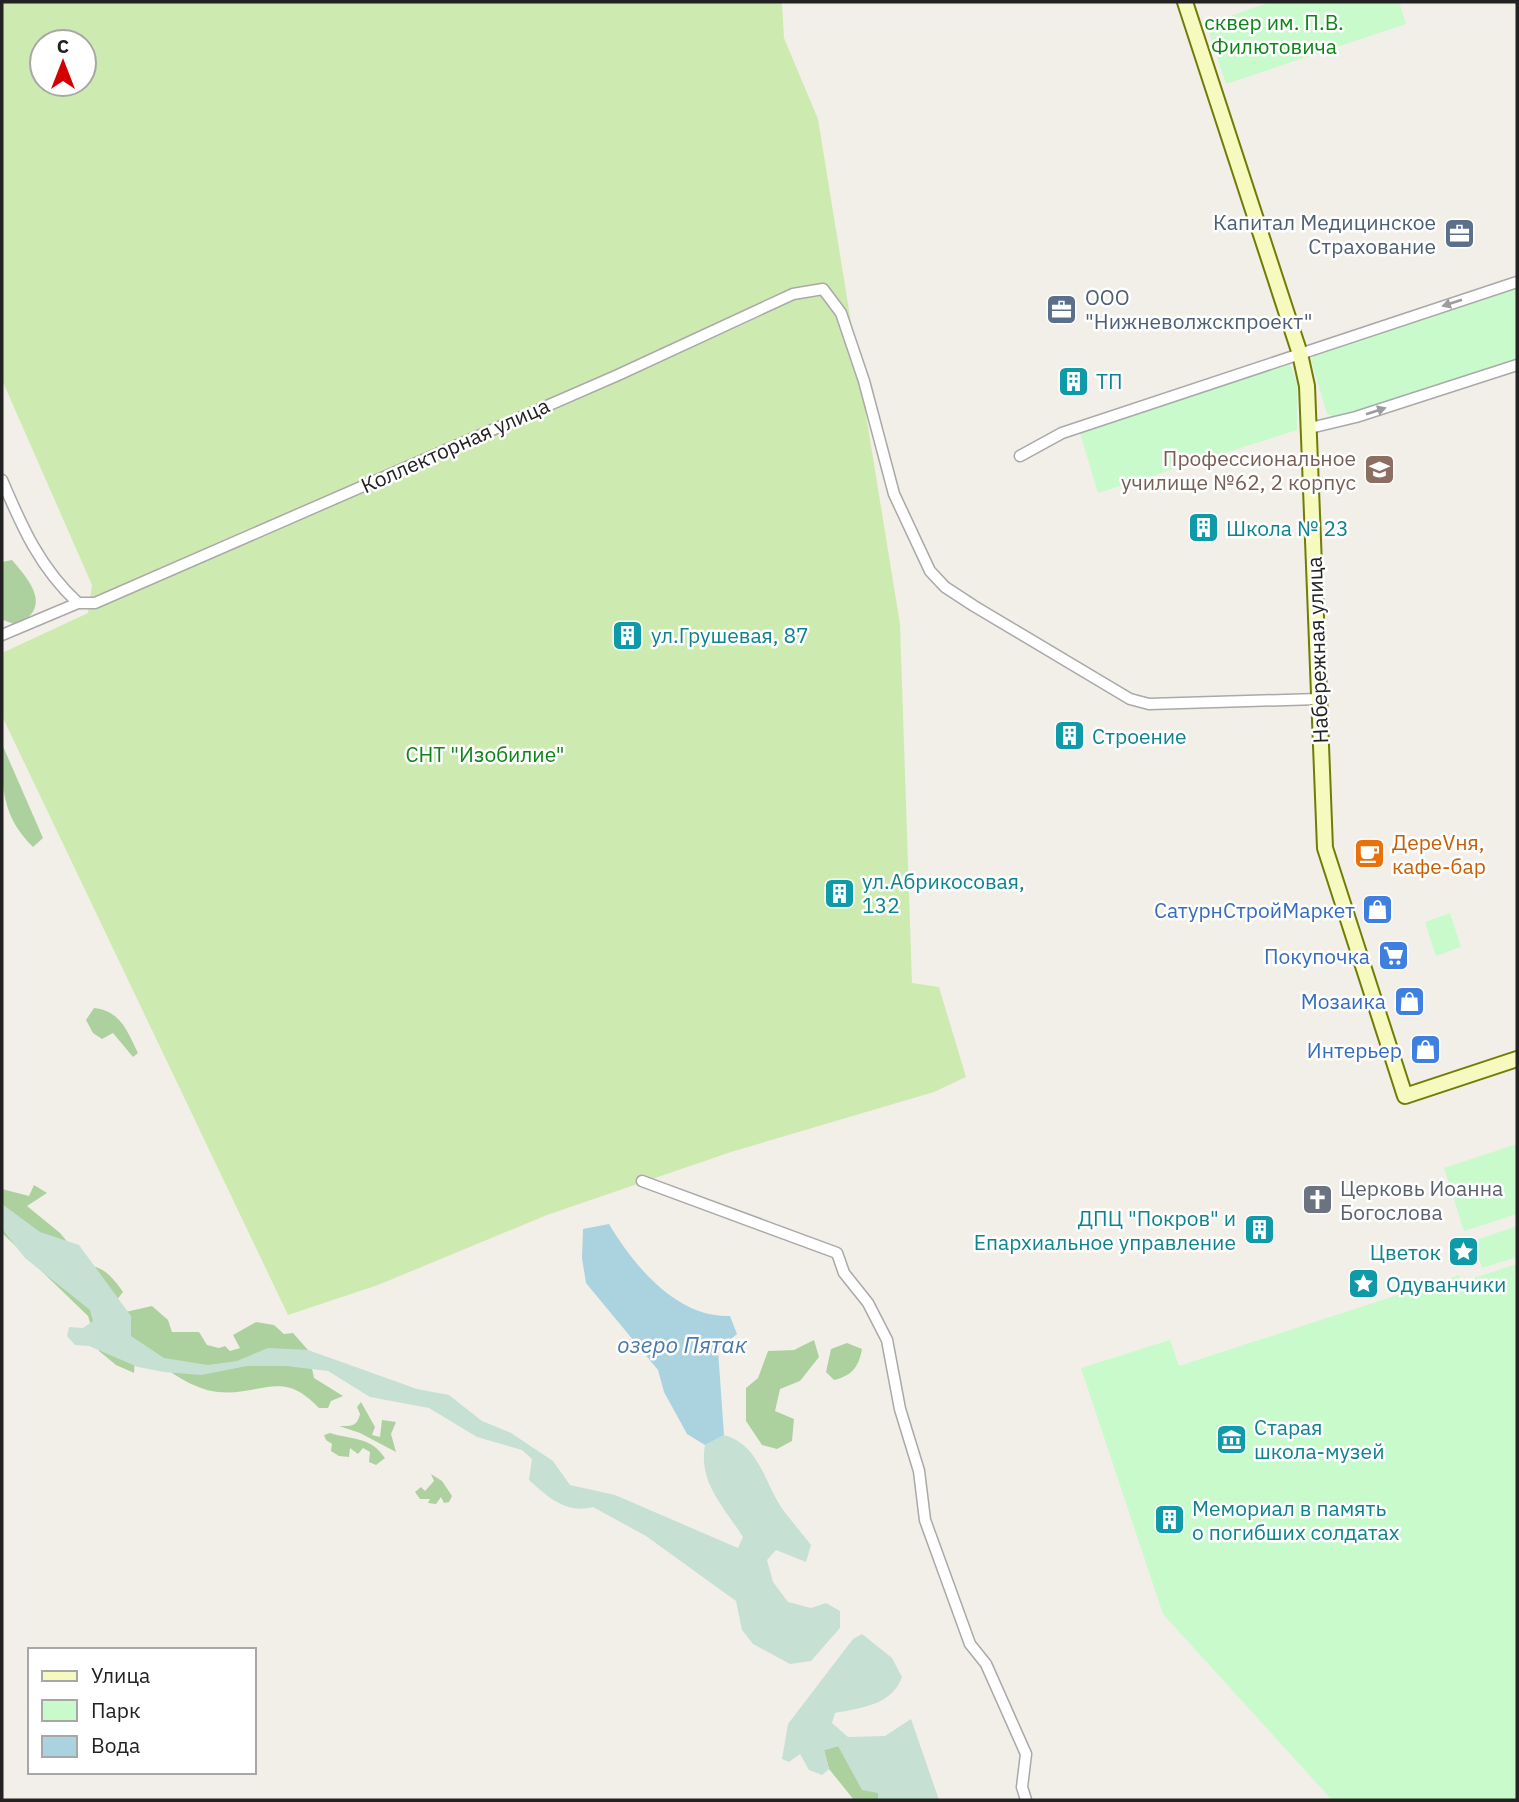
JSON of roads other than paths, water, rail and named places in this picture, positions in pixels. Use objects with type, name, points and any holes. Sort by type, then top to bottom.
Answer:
[{"type":"street","name":"Набережная улица","points":[[1189,3],[1300,354],[1307,386],[1325,848],[1405,1096],[1517,1059]]},
{"type":"street","points":[[1020,456],[1062,433],[1517,282]]},
{"type":"street","name":"Коллекторная улица","points":[[78,603],[95,603],[309,507],[618,375],[793,294],[823,289],[841,313],[853,345],[894,494],[921,555],[946,587],[1129,699],[1149,704],[1318,699]]},
{"type":"street","points":[[1310,428],[1356,417],[1517,365]]},
{"type":"street","points":[[2,480],[20,522],[53,580],[78,603],[2,635]]},
{"type":"street","points":[[642,1181],[837,1253],[844,1273],[868,1303],[887,1340],[900,1409],[919,1471],[925,1520],[965,1633],[986,1664],[1026,1754],[1022,1787],[1026,1800]]},
{"type":"water","name":"озеро Пятак","points":[[609,1224],[644,1272],[675,1299],[711,1314],[730,1316],[737,1334],[718,1350],[724,1435],[705,1445],[687,1434],[664,1392],[658,1370],[586,1283],[582,1258],[583,1229]]},
{"type":"place","name":"Капитал Медицинское Страхование","points":[[1459,234]]},
{"type":"place","name":"ООО \"Нижневолжскпроект\"","points":[[1062,309]]},
{"type":"place","name":"ТП","points":[[1073,381]]},
{"type":"place","name":"Профессиональное училище №62, 2 корпус","points":[[1379,470]]},
{"type":"place","name":"Школа № 23","points":[[1203,528]]},
{"type":"place","name":"ул.Грушевая, 87","points":[[628,635]]},
{"type":"place","name":"Строение","points":[[1069,736]]},
{"type":"place","name":"ДереVня, кафе-бар","points":[[1369,854]]},
{"type":"place","name":"ул.Абрикосовая, 132","points":[[839,893]]},
{"type":"place","name":"СатурнСтройМаркет","points":[[1378,910]]},
{"type":"place","name":"Покупочка","points":[[1393,956]]},
{"type":"place","name":"Мозаика","points":[[1409,1001]]},
{"type":"place","name":"Интерьер","points":[[1425,1050]]},
{"type":"place","name":"Церковь Иоанна Богослова","points":[[1317,1200]]},
{"type":"place","name":"ДПЦ \"Покров\" и Епархиальное управление","points":[[1259,1230]]},
{"type":"place","name":"Цветок","points":[[1464,1252]]},
{"type":"place","name":"Одуванчики","points":[[1363,1284]]},
{"type":"place","name":"Старая школа-музей","points":[[1231,1439]]},
{"type":"place","name":"Мемориал в память о погибших солдатах","points":[[1169,1520]]},
{"type":"park label","name":"сквер им. П.В. Филютовича","points":[[1274,34]]},
{"type":"park label","name":"СНТ \"Изобилие\"","points":[[485,754]]}]
